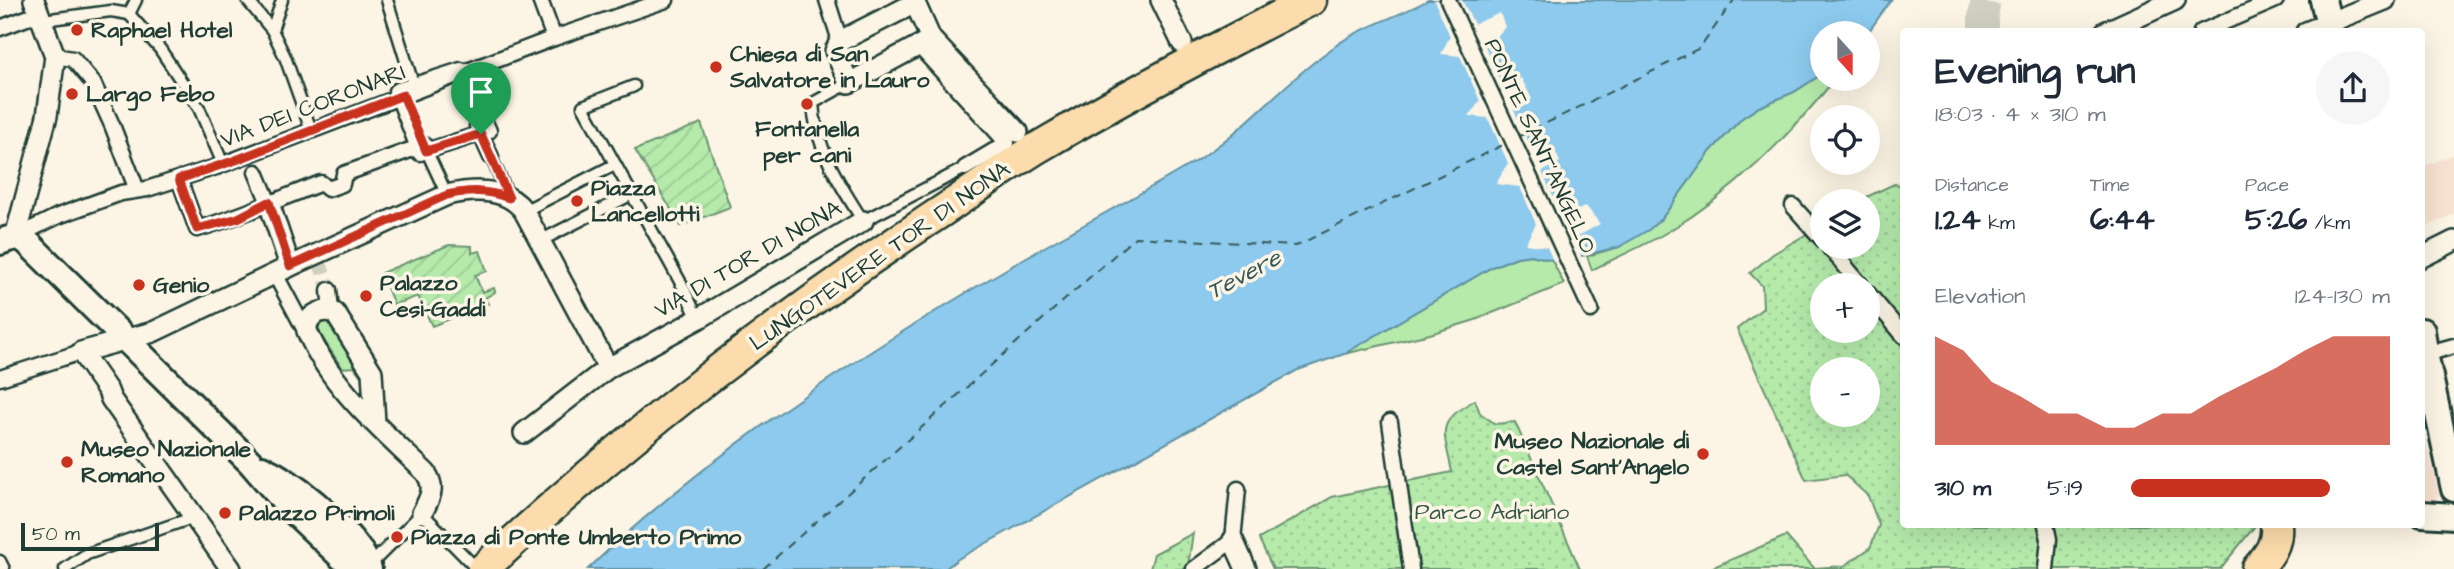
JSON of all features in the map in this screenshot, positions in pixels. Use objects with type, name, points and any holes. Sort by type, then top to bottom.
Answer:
[{"type":"main road","name":"LUNGOTEVERE TOR DI NONA","points":[[482,568],[681,398],[794,312],[880,252],[1034,150],[1192,60],[1311,0]]},
{"type":"main road","points":[[2257,569],[2276,543],[2276,528]]},
{"type":"street","points":[[540,0],[554,38]]},
{"type":"street","points":[[179,179],[197,229],[238,218],[269,202],[321,183],[328,189],[342,184],[345,174],[481,134],[489,131],[459,75],[631,5],[666,0]]},
{"type":"street","points":[[827,0],[840,41]]},
{"type":"street","points":[[1161,0],[1182,43]]},
{"type":"street","name":"PONTE SANT'ANGELO","points":[[1448,0],[1591,310]]},
{"type":"street","points":[[2114,28],[2175,0]]},
{"type":"street","points":[[2211,28],[2276,0]]},
{"type":"street","points":[[2311,28],[2327,18],[2385,0]]},
{"type":"street","points":[[931,46],[849,83],[835,51],[840,41],[919,2],[931,46],[1012,138]]},
{"type":"street","points":[[0,28],[39,11],[55,56],[47,116],[31,179],[7,240],[22,238],[33,247],[250,462],[289,508],[363,565]]},
{"type":"street","points":[[55,56],[73,59],[93,83],[113,125],[137,190]]},
{"type":"street","name":"VIA DEI CORONARI","points":[[7,240],[58,216],[137,190],[223,164],[252,162],[311,130],[461,70],[459,75]]},
{"type":"street","points":[[407,92],[424,149]]},
{"type":"street","points":[[481,134],[491,157]]},
{"type":"street","name":"VIA DI TOR DI NONA","points":[[965,167],[1012,138]]},
{"type":"street","points":[[252,162],[269,202],[294,313],[344,390],[429,477],[432,489],[425,508]]},
{"type":"street","points":[[0,378],[127,340],[177,321],[447,195],[468,191],[484,191],[517,205],[541,243],[608,368]]},
{"type":"street","points":[[1793,206],[1810,225]]},
{"type":"street","name":"VIA DI TOR DI NONA","points":[[524,433],[608,368],[698,319],[863,221]]},
{"type":"street","points":[[2425,256],[2454,241]]},
{"type":"street","points":[[1839,259],[1851,273]]},
{"type":"street","points":[[329,290],[331,311],[341,320],[372,372],[375,423]]},
{"type":"street","points":[[1880,307],[1900,331]]},
{"type":"street","points":[[310,338],[307,331],[308,321],[317,313],[331,311]]},
{"type":"street","points":[[2425,366],[2436,351],[2454,346]]},
{"type":"street","points":[[81,352],[231,569]]},
{"type":"street","points":[[2425,371],[2453,489]]},
{"type":"street","points":[[1390,422],[1410,569]]},
{"type":"street","points":[[1238,489],[1233,540],[1246,569]]},
{"type":"street","points":[[2425,514],[2454,516]]},
{"type":"street","points":[[2046,569],[2049,539],[2047,528]]},
{"type":"street","points":[[1194,569],[1233,540]]},
{"type":"lane","points":[[129,14],[136,0]]},
{"type":"lane","points":[[247,0],[272,30],[285,57],[311,130]]},
{"type":"lane","points":[[272,30],[282,0]]},
{"type":"lane","points":[[387,0],[407,92]]},
{"type":"lane","points":[[39,11],[111,11],[129,14],[160,49],[199,108],[223,164]]},
{"type":"lane","points":[[849,83],[813,103],[814,120],[832,171],[863,221]]},
{"type":"lane","points":[[634,86],[583,106],[698,319]]},
{"type":"lane","points":[[424,149],[447,195]]},
{"type":"lane","points":[[491,157],[517,205],[612,161]]},
{"type":"lane","name":"VIA DI TOR DI NONA","points":[[863,221],[965,167]]},
{"type":"lane","points":[[541,243],[634,197]]},
{"type":"lane","points":[[363,565],[425,508],[482,568]]},
{"type":"lane","points":[[65,569],[87,554],[195,517]]},
{"type":"lane","points":[[0,561],[4,569]]},
{"type":"shaded area","points":[[2454,154],[2454,214],[2425,228],[2425,166]]},
{"type":"shaded area","points":[[2425,440],[2439,494],[2434,501],[2425,502]]},
{"type":"green space","points":[[1810,82],[1810,91],[1825,91],[1779,143],[1716,199],[1650,242],[1592,270],[1587,256],[1619,247],[1662,218],[1711,151],[1742,118],[1759,107],[1794,92]]},
{"type":"green space","points":[[701,123],[730,207],[681,226],[635,150]]},
{"type":"green space","points":[[1894,184],[1900,185],[1900,528],[2253,528],[2220,569],[1709,569],[1786,536],[1814,568],[1844,566],[1870,548],[1879,525],[1868,496],[1845,475],[1806,480],[1737,329],[1763,308],[1762,286],[1750,273],[1773,254],[1810,232],[1810,259],[1880,259],[1880,191]]},
{"type":"green space","points":[[449,245],[472,246],[472,253],[480,251],[487,271],[475,275],[482,292],[494,288],[495,292],[485,298],[488,304],[432,326],[418,296],[394,305],[381,273]]},
{"type":"green space","points":[[1531,255],[1552,260],[1564,284],[1475,320],[1430,334],[1344,354],[1492,267],[1517,257]]},
{"type":"green space","points":[[328,317],[369,375],[363,379],[354,367],[342,368],[320,334],[317,322]]},
{"type":"green space","name":"Parco Adriano","points":[[1475,400],[1480,413],[1495,424],[1515,422],[1580,569],[1273,569],[1259,539],[1332,497],[1452,472],[1445,429],[1453,415]]},
{"type":"green space","points":[[1193,533],[1188,566],[1183,569],[1150,569],[1154,554]]},
{"type":"water","name":"Tevere","points":[[1428,0],[1891,0],[1876,21],[1810,21],[1810,82],[1742,118],[1711,151],[1662,218],[1650,229],[1619,247],[1573,258],[1552,260],[1531,255],[1517,257],[1492,267],[1344,354],[1298,370],[958,559],[945,569],[588,569],[684,485],[787,408],[948,304],[1191,164],[1229,137],[1334,47],[1356,33]]},
{"type":"pier","points":[[1434,0],[1462,0],[1474,24],[1500,13],[1505,27],[1485,46],[1502,87],[1521,78],[1532,99],[1513,108],[1532,150],[1553,146],[1560,162],[1542,172],[1563,218],[1586,206],[1600,224],[1573,239],[1583,260],[1554,263],[1547,247],[1525,244],[1536,224],[1520,187],[1496,184],[1508,163],[1488,118],[1469,116],[1480,101],[1460,56],[1441,54],[1450,36]]},
{"type":"ferry route","points":[[1518,137],[1700,48],[1734,0]]},
{"type":"ferry route","points":[[763,569],[1135,237],[1296,246],[1507,143]]},
{"type":"tunnel","points":[[1983,28],[1986,0]]},
{"type":"tunnel","points":[[319,260],[329,290]]},
{"type":"place","name":"Raphael Hotel","points":[[77,30]]},
{"type":"place","name":"Chiesa di San Salvatore in Lauro","points":[[716,67]]},
{"type":"place","name":"Largo Febo","points":[[72,94]]},
{"type":"place","name":"Fontanella per cani","points":[[807,104]]},
{"type":"place","name":"Piazza Lancellotti","points":[[577,201]]},
{"type":"place","name":"Genio","points":[[139,285]]},
{"type":"place","name":"Palazzo Cesi-Gaddi","points":[[366,296]]},
{"type":"place","name":"Museo Nazionale di Castel Sant’Angelo","points":[[1703,454]]},
{"type":"place","name":"Museo Nazionale Romano","points":[[67,462]]},
{"type":"place","name":"Palazzo Primoli","points":[[225,513]]},
{"type":"place","name":"Piazza di Ponte Umberto Primo","points":[[397,537]]},
{"type":"route","points":[[403,95],[426,151],[481,134],[509,198],[484,191],[447,195],[290,266],[269,202],[238,218],[197,229],[179,179],[236,160],[403,95]]}]
